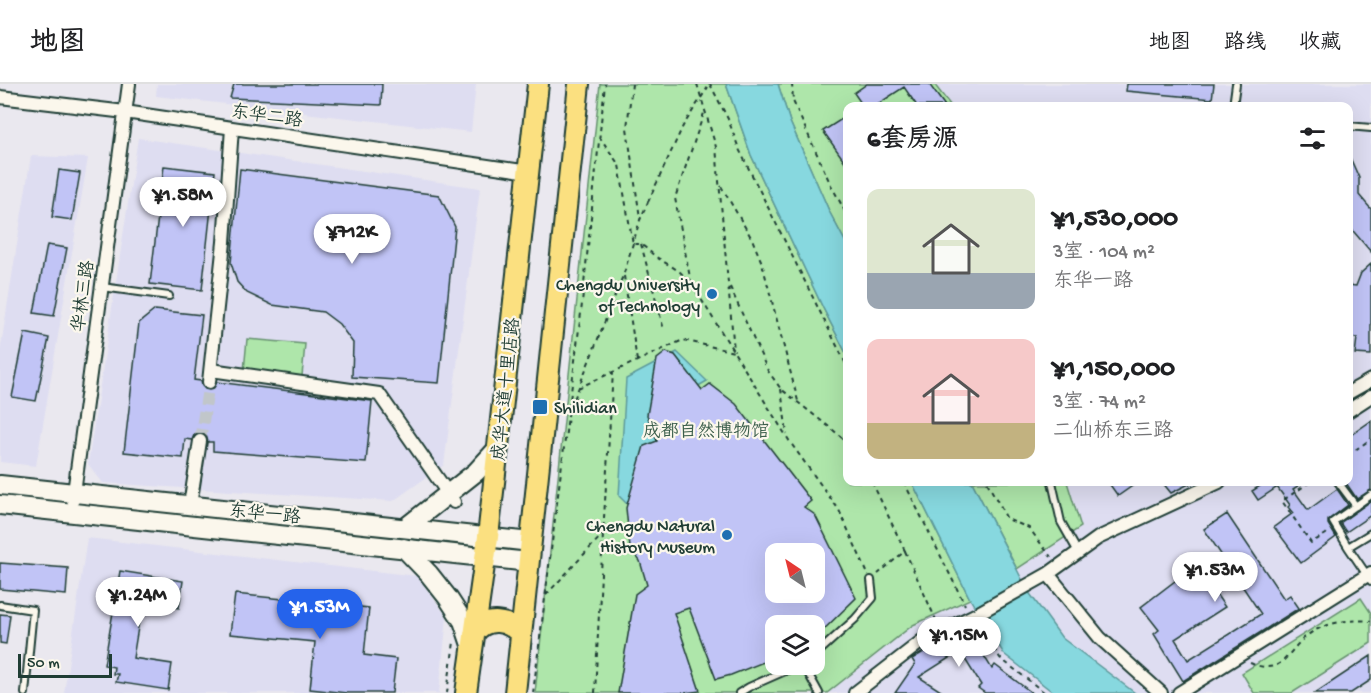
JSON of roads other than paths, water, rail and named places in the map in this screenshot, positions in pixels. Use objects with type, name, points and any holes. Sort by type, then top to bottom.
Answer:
[{"type":"main road","name":"成华大道十里店路","points":[[466,693],[486,557],[538,84]]},
{"type":"main road","points":[[515,693],[579,84]]},
{"type":"main road","points":[[473,641],[479,627],[490,622],[506,623],[521,635]]},
{"type":"street","name":"华林三路","points":[[71,513],[129,84]]},
{"type":"street","name":"东华二路","points":[[0,97],[125,112],[529,172]]},
{"type":"street","points":[[232,128],[224,242],[210,376],[379,394],[451,498]]},
{"type":"street","points":[[1353,390],[1371,380]]},
{"type":"street","points":[[1353,408],[1371,396]]},
{"type":"street","points":[[190,505],[200,441]]},
{"type":"street","points":[[405,528],[451,498],[498,448]]},
{"type":"street","name":"东华一路","points":[[0,485],[531,542]]},
{"type":"street","points":[[855,693],[922,641],[974,617],[1053,570],[1098,538],[1210,486]]},
{"type":"street","name":"东华一路","points":[[0,505],[528,562]]},
{"type":"street","points":[[404,548],[429,574],[464,621],[473,641]]},
{"type":"street","points":[[1053,570],[1101,638],[1161,693]]},
{"type":"street","points":[[1179,693],[1370,576]]},
{"type":"lane","points":[[1234,102],[1236,84]]},
{"type":"lane","points":[[1353,126],[1371,128]]},
{"type":"lane","points":[[102,287],[170,296]]},
{"type":"lane","points":[[1053,486],[1060,522],[1078,552]]},
{"type":"lane","points":[[1341,486],[1356,506]]},
{"type":"lane","points":[[1370,576],[1333,522],[1371,495]]},
{"type":"lane","points":[[1348,547],[1371,532]]},
{"type":"lane","points":[[825,646],[855,619],[873,598],[871,580]]},
{"type":"lane","points":[[0,606],[33,610],[26,693]]},
{"type":"lane","points":[[739,693],[777,675]]},
{"type":"lane","points":[[808,675],[819,693]]},
{"type":"water","points":[[726,84],[778,84],[790,122],[843,237],[843,347],[823,308],[751,155]]},
{"type":"water","points":[[677,352],[707,381],[663,406],[647,500],[627,504],[619,496],[626,379]]},
{"type":"water","points":[[914,486],[974,486],[1028,591],[1062,638],[1135,693],[1054,693],[1004,654],[970,599]]},
{"type":"tunnel","points":[[200,441],[209,382]]},
{"type":"place","name":"Chengdu University of Technology","points":[[712,294]]},
{"type":"place","name":"Shilidian","points":[[540,407]]},
{"type":"place","name":"Chengdu Natural History Museum","points":[[727,535]]},
{"type":"park label","name":"成都自然博物馆","points":[[706,430]]}]
